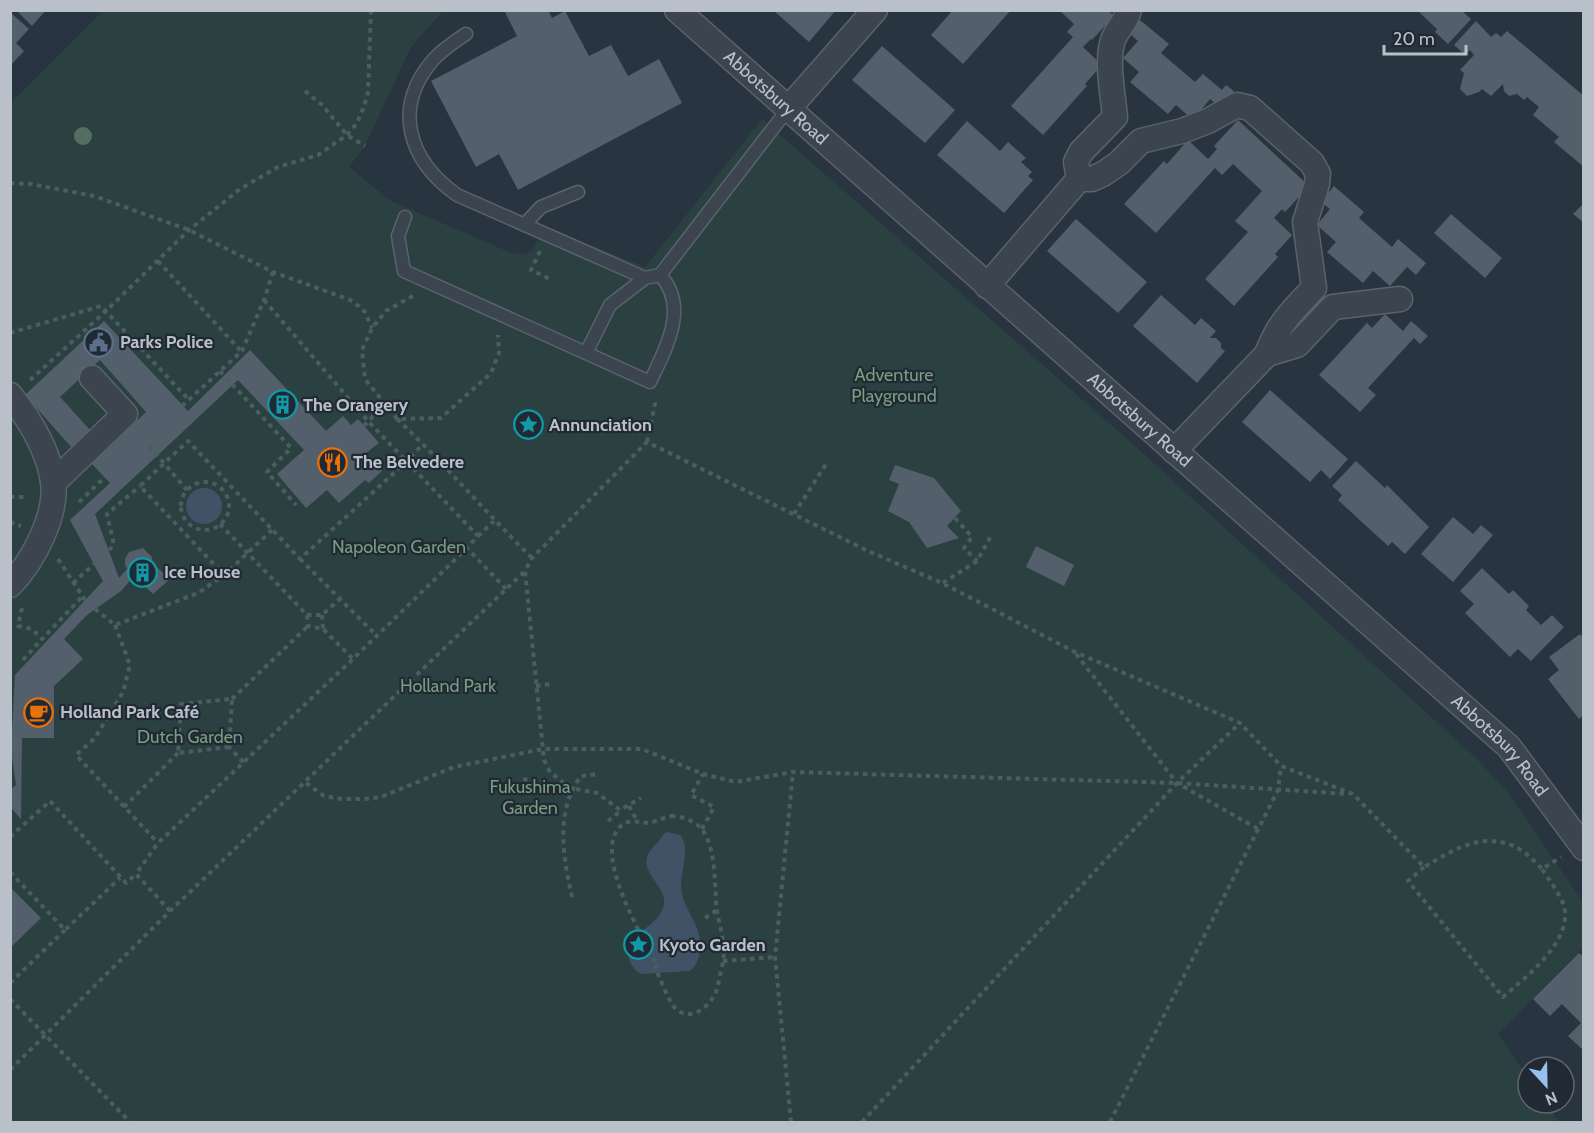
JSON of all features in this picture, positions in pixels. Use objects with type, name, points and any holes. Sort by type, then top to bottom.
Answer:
[{"type":"street","name":"Abbotsbury Road","points":[[677,10],[1509,747],[1582,846]]},
{"type":"street","points":[[788,109],[875,10]]},
{"type":"street","points":[[1130,10],[1127,20],[1114,38],[1110,55],[1115,117],[1141,141]]},
{"type":"street","points":[[987,285],[1079,179],[1103,174],[1119,163],[1141,141],[1182,131],[1237,105],[1250,108],[1312,163],[1318,174],[1305,222],[1314,288],[1333,307]]},
{"type":"street","points":[[1079,179],[1076,162],[1081,152],[1115,117]]},
{"type":"street","points":[[1174,451],[1267,354],[1281,323],[1314,288]]},
{"type":"street","points":[[1267,354],[1297,345],[1333,307],[1400,299]]},
{"type":"street","points":[[53,483],[125,414],[92,378]]},
{"type":"street","points":[[10,585],[32,557],[44,535],[53,483],[34,429],[11,396]]},
{"type":"lane","points":[[466,33],[440,54],[419,80],[410,103],[408,123],[416,147],[428,169],[444,186],[457,195],[645,278]]},
{"type":"lane","points":[[586,353],[610,305],[645,278],[660,275],[788,109]]},
{"type":"lane","points":[[524,225],[541,207],[578,192]]},
{"type":"lane","points":[[405,217],[398,236],[404,271],[650,382],[670,339],[674,310],[673,297],[668,285],[660,275]]},
{"type":"path","points":[[11,396],[106,311],[189,230],[240,189],[278,167],[318,155],[347,135],[357,123],[368,92],[371,10]]},
{"type":"path","points":[[305,91],[322,105],[347,135],[364,146]]},
{"type":"path","points":[[10,183],[31,184],[94,196],[189,230],[273,272],[353,301],[365,312],[372,328]]},
{"type":"path","points":[[547,236],[531,270],[552,280]]},
{"type":"path","points":[[158,261],[242,351]]},
{"type":"path","points":[[182,406],[242,351],[264,300],[273,272]]},
{"type":"path","points":[[452,293],[417,294],[386,311],[372,328],[362,350],[364,379],[397,419],[532,558]]},
{"type":"path","points":[[264,300],[368,422],[478,536]]},
{"type":"path","points":[[10,333],[101,306],[189,400]]},
{"type":"path","points":[[397,419],[441,418],[491,373],[499,353],[497,329],[488,309]]},
{"type":"path","points":[[220,370],[291,448],[267,472],[296,505]]},
{"type":"path","points":[[10,1070],[170,911],[525,571],[532,558],[647,442],[656,404],[650,382]]},
{"type":"path","points":[[364,426],[384,404]]},
{"type":"path","points":[[109,550],[114,545],[107,514],[188,441],[300,560],[377,636]]},
{"type":"path","points":[[647,442],[868,551],[942,583],[1075,652],[1240,723],[1281,766],[1353,794],[1424,867]]},
{"type":"path","points":[[300,560],[423,444]]},
{"type":"path","points":[[149,446],[187,490]]},
{"type":"path","points":[[794,514],[828,461]]},
{"type":"path","points":[[207,482],[220,488],[225,494],[228,509],[226,517],[220,524],[208,530],[200,530],[187,522],[181,509],[183,496],[187,490],[207,482]]},
{"type":"path","points":[[220,488],[227,482]]},
{"type":"path","points":[[140,486],[224,575]]},
{"type":"path","points":[[955,518],[972,537],[964,548],[977,561]]},
{"type":"path","points":[[10,837],[50,801],[126,883],[136,874],[158,843],[377,636],[494,521]]},
{"type":"path","points":[[181,529],[187,522]]},
{"type":"path","points":[[220,524],[307,615],[308,626]]},
{"type":"path","points":[[115,626],[198,593],[224,575],[272,530]]},
{"type":"path","points":[[23,660],[83,599],[44,535]]},
{"type":"path","points":[[942,583],[977,561],[991,536]]},
{"type":"path","points":[[467,548],[506,589]]},
{"type":"path","points":[[73,583],[94,564]]},
{"type":"path","points":[[525,571],[547,768],[571,789]]},
{"type":"path","points":[[307,615],[322,615],[340,599]]},
{"type":"path","points":[[22,607],[18,627],[32,629],[42,639]]},
{"type":"path","points":[[95,609],[115,626],[130,665],[123,692],[95,738],[76,755],[158,843]]},
{"type":"path","points":[[322,615],[323,629]]},
{"type":"path","points":[[308,626],[323,629],[353,659]]},
{"type":"path","points":[[178,753],[182,704],[232,699],[308,626]]},
{"type":"path","points":[[1075,652],[1177,783],[1258,829]]},
{"type":"path","points":[[537,686],[551,684]]},
{"type":"path","points":[[232,699],[229,747],[244,763]]},
{"type":"path","points":[[862,1122],[1177,783],[1240,723]]},
{"type":"path","points":[[124,807],[178,753],[229,747]]},
{"type":"path","points":[[306,783],[324,796],[365,800],[381,797],[454,767],[543,748],[642,749],[703,774],[735,782],[793,772],[1177,783],[1353,794]]},
{"type":"path","points":[[1110,1122],[1278,790],[1281,766]]},
{"type":"path","points":[[791,1122],[775,957],[793,772]]},
{"type":"path","points":[[572,897],[566,872],[562,836],[571,789],[581,776],[599,774]]},
{"type":"path","points":[[702,829],[714,807],[691,795],[703,774]]},
{"type":"path","points":[[523,779],[597,792],[617,809],[622,810]]},
{"type":"path","points":[[608,820],[641,798]]},
{"type":"path","points":[[629,806],[637,821]]},
{"type":"path","points":[[679,816],[696,823],[702,829],[714,868],[723,961],[719,971],[717,989],[711,1002],[699,1012],[689,1014],[676,1008],[659,977],[655,967],[657,966],[621,891],[612,863],[614,840],[619,829],[629,821],[648,823],[679,816]]},
{"type":"path","points":[[1500,841],[1522,851],[1542,869],[1563,905],[1565,920],[1560,935],[1538,967],[1503,997],[1408,881],[1424,867],[1457,848],[1475,842],[1500,841]]},
{"type":"path","points":[[1542,869],[1582,846]]},
{"type":"path","points":[[10,872],[65,930]]},
{"type":"path","points":[[136,874],[170,911]]},
{"type":"path","points":[[10,983],[120,878]]},
{"type":"path","points":[[705,918],[717,910]]},
{"type":"path","points":[[723,961],[775,957]]},
{"type":"path","points":[[10,999],[130,1122]]},
{"type":"green space","name":"Holland Park","points":[[103,11],[443,11],[411,47],[365,146],[349,167],[391,201],[512,253],[523,254],[532,251],[545,227],[645,267],[762,119],[1134,445],[1476,758],[1507,791],[1583,902],[1583,948],[1498,1034],[1516,1060],[1516,1115],[1554,1115],[1559,1122],[11,1122],[11,103]]},
{"type":"water","points":[[204,488],[216,494],[222,506],[216,518],[204,524],[192,518],[186,506],[192,494]]},
{"type":"water","points":[[667,832],[680,835],[685,846],[682,894],[700,936],[701,946],[696,965],[689,971],[641,974],[633,967],[628,953],[634,938],[654,921],[663,908],[662,892],[648,870],[647,863],[648,854]]},
{"type":"building","points":[[16,10],[46,10],[32,26]]},
{"type":"building","points":[[504,10],[548,10],[552,18],[565,11],[589,56],[611,45],[628,76],[659,59],[682,103],[518,190],[499,154],[476,167],[431,81],[517,36]]},
{"type":"building","points":[[773,10],[836,10],[809,42]]},
{"type":"building","points":[[953,10],[1011,10],[963,64],[931,35]]},
{"type":"building","points":[[1059,10],[1108,10],[1114,16],[1083,47],[1102,65],[1085,84],[1087,86],[1043,135],[1011,106],[1073,37],[1067,32],[1074,24]]},
{"type":"building","points":[[1417,10],[1461,10],[1471,19],[1448,44],[1435,32],[1437,29]]},
{"type":"building","points":[[10,12],[29,29],[16,43],[24,51],[10,66]]},
{"type":"building","points":[[1140,20],[1169,44],[1161,53],[1195,82],[1203,74],[1222,90],[1226,85],[1234,91],[1220,107],[1210,99],[1193,120],[1176,105],[1168,114],[1130,82],[1139,72],[1123,58],[1138,41],[1129,33]]},
{"type":"building","points":[[1476,21],[1491,37],[1496,33],[1501,37],[1507,31],[1584,96],[1584,167],[1554,142],[1559,137],[1533,115],[1539,107],[1527,97],[1524,100],[1517,94],[1509,96],[1504,91],[1503,84],[1491,96],[1482,89],[1467,96],[1460,89],[1464,73],[1460,70],[1474,55],[1470,50],[1465,55],[1454,45]]},
{"type":"building","points":[[882,46],[955,110],[925,143],[852,80]]},
{"type":"building","points":[[1238,120],[1309,186],[1285,212],[1282,209],[1274,218],[1292,235],[1275,254],[1278,257],[1234,306],[1205,279],[1248,232],[1235,221],[1262,191],[1233,164],[1222,175],[1215,168],[1156,233],[1124,204],[1164,161],[1167,164],[1188,140],[1208,159],[1217,149],[1214,146]]},
{"type":"building","points":[[967,121],[1000,151],[1008,142],[1026,158],[1021,162],[1032,172],[1028,176],[1033,180],[1004,213],[937,155]]},
{"type":"building","points":[[1334,186],[1364,212],[1359,218],[1392,247],[1398,239],[1426,263],[1416,275],[1407,267],[1390,286],[1373,271],[1363,283],[1327,252],[1336,242],[1317,225],[1330,209],[1321,202]]},
{"type":"building","points":[[1584,203],[1584,223],[1573,214]]},
{"type":"building","points":[[1451,214],[1502,258],[1485,278],[1434,233]]},
{"type":"building","points":[[1076,219],[1147,282],[1118,313],[1047,251]]},
{"type":"building","points":[[1161,295],[1195,325],[1201,318],[1216,331],[1210,338],[1216,338],[1225,351],[1197,383],[1133,326]]},
{"type":"building","points":[[1385,314],[1403,331],[1411,321],[1428,336],[1420,344],[1414,338],[1368,388],[1376,395],[1360,412],[1319,375],[1367,323],[1372,328]]},
{"type":"building","points":[[104,321],[188,411],[250,350],[326,431],[343,416],[351,425],[358,419],[379,443],[366,453],[382,471],[369,483],[365,480],[339,503],[327,490],[306,508],[277,474],[304,450],[238,380],[95,514],[119,578],[127,569],[125,559],[129,552],[143,548],[152,557],[153,564],[170,579],[153,594],[134,576],[121,591],[87,615],[64,639],[83,659],[54,686],[54,738],[22,738],[21,819],[10,807],[10,790],[16,785],[11,750],[15,675],[103,581],[70,520],[110,483],[92,464],[146,412],[100,360],[60,397],[91,431],[72,448],[25,395]]},
{"type":"building","points":[[1270,390],[1348,459],[1330,479],[1321,470],[1310,482],[1242,422]]},
{"type":"building","points":[[1356,461],[1385,488],[1387,485],[1429,527],[1405,554],[1392,542],[1388,546],[1338,500],[1342,495],[1332,486]]},
{"type":"building","points":[[895,465],[934,478],[961,511],[947,526],[959,538],[927,548],[909,522],[888,511],[899,484],[889,480]]},
{"type":"building","points":[[1453,517],[1473,534],[1481,525],[1493,535],[1453,582],[1421,554]]},
{"type":"building","points":[[1036,546],[1074,565],[1064,586],[1026,567]]},
{"type":"building","points":[[1482,568],[1509,594],[1513,590],[1529,606],[1526,610],[1541,625],[1552,615],[1564,627],[1531,661],[1518,649],[1510,657],[1465,613],[1474,604],[1460,591]]},
{"type":"building","points":[[1580,634],[1584,639],[1584,715],[1579,719],[1548,679],[1559,670],[1549,657]]},
{"type":"building","points":[[10,887],[41,918],[10,948]]},
{"type":"building","points":[[1579,953],[1584,957],[1584,1051],[1568,1036],[1581,1023],[1562,1004],[1550,1016],[1533,999]]},
{"type":"place","name":"Parks Police","points":[[99,342]]},
{"type":"place","name":"The Orangery","points":[[282,405]]},
{"type":"place","name":"Annunciation","points":[[528,425]]},
{"type":"place","name":"The Belvedere","points":[[332,462]]},
{"type":"place","name":"Ice House","points":[[143,572]]},
{"type":"place","name":"Holland Park Café","points":[[39,712]]},
{"type":"place","name":"Kyoto Garden","points":[[638,945]]},
{"type":"park label","name":"Adventure Playground","points":[[894,385]]},
{"type":"park label","name":"Napoleon Garden","points":[[399,547]]},
{"type":"park label","name":"Dutch Garden","points":[[190,737]]},
{"type":"park label","name":"Fukushima Garden","points":[[530,797]]}]
